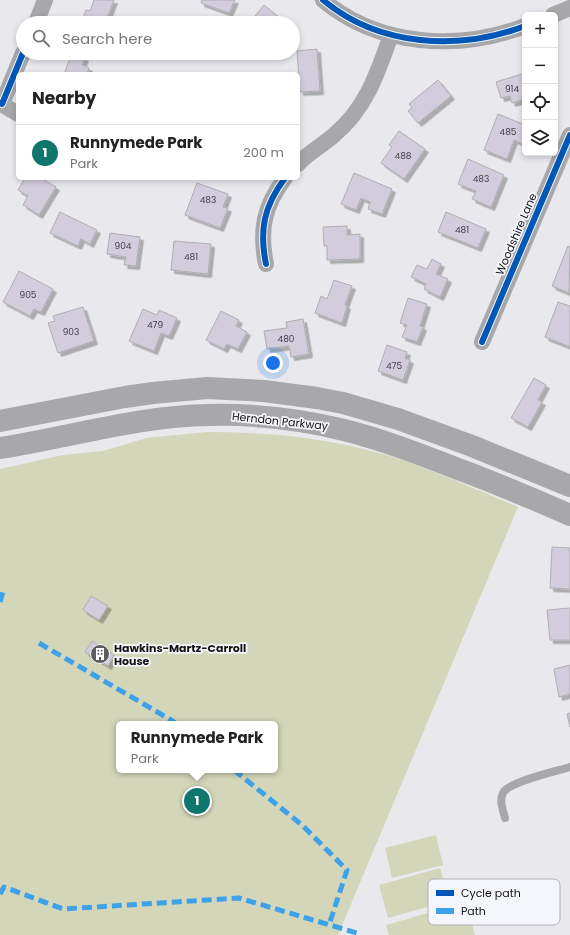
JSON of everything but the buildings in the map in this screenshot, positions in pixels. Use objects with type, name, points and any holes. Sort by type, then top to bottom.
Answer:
[{"type":"main road","points":[[0,422],[125,397],[153,393],[207,388],[264,391],[343,403],[398,419],[472,446],[570,486]]},
{"type":"main road","name":"Herndon Parkway","points":[[0,448],[126,423],[155,419],[208,415],[270,418],[315,423],[370,437],[420,454],[542,502],[570,515]]},
{"type":"street","points":[[39,16],[45,0]]},
{"type":"street","points":[[323,0],[330,6],[354,20],[391,35],[416,40],[444,42],[466,41],[502,34],[522,27]]},
{"type":"street","points":[[558,13],[570,8]]},
{"type":"street","points":[[300,162],[335,135],[353,116],[367,96],[377,76],[391,35]]},
{"type":"street","points":[[16,113],[1,103],[20,60]]},
{"type":"street","name":"Woodshire Lane","points":[[482,342],[570,135]]},
{"type":"street","points":[[266,264],[262,248],[262,231],[272,198],[284,180]]},
{"type":"lane","points":[[505,818],[499,792],[518,782],[570,767]]},
{"type":"green space","points":[[207,432],[256,433],[306,438],[354,447],[402,460],[518,507],[338,935],[0,935],[0,469],[63,455],[103,451],[146,438]]},
{"type":"green space","points":[[436,835],[443,865],[392,878],[385,848]]},
{"type":"green space","points":[[440,868],[443,879],[428,879],[428,907],[388,918],[379,885]]},
{"type":"green space","points":[[428,913],[428,925],[472,925],[475,935],[389,935],[386,925]]},
{"type":"marked path","points":[[0,602],[4,588]]},
{"type":"marked path","points":[[39,643],[172,721]]},
{"type":"marked path","points":[[238,773],[302,825],[347,870],[329,925]]},
{"type":"marked path","points":[[0,894],[4,887],[63,909],[239,898],[357,933],[359,935]]},
{"type":"cycle path","points":[[323,0],[345,16],[369,27],[394,35],[420,40],[447,41],[473,39],[500,34],[522,27]]},
{"type":"cycle path","points":[[0,103],[2,104],[20,60]]},
{"type":"cycle path","points":[[482,342],[570,135]]},
{"type":"cycle path","points":[[266,264],[263,240],[265,219],[272,198],[284,180]]},
{"type":"place","name":"Hawkins-Martz-Carroll House","points":[[100,654]]},
{"type":"place","name":"Runnymede Park","points":[[197,801]]}]
